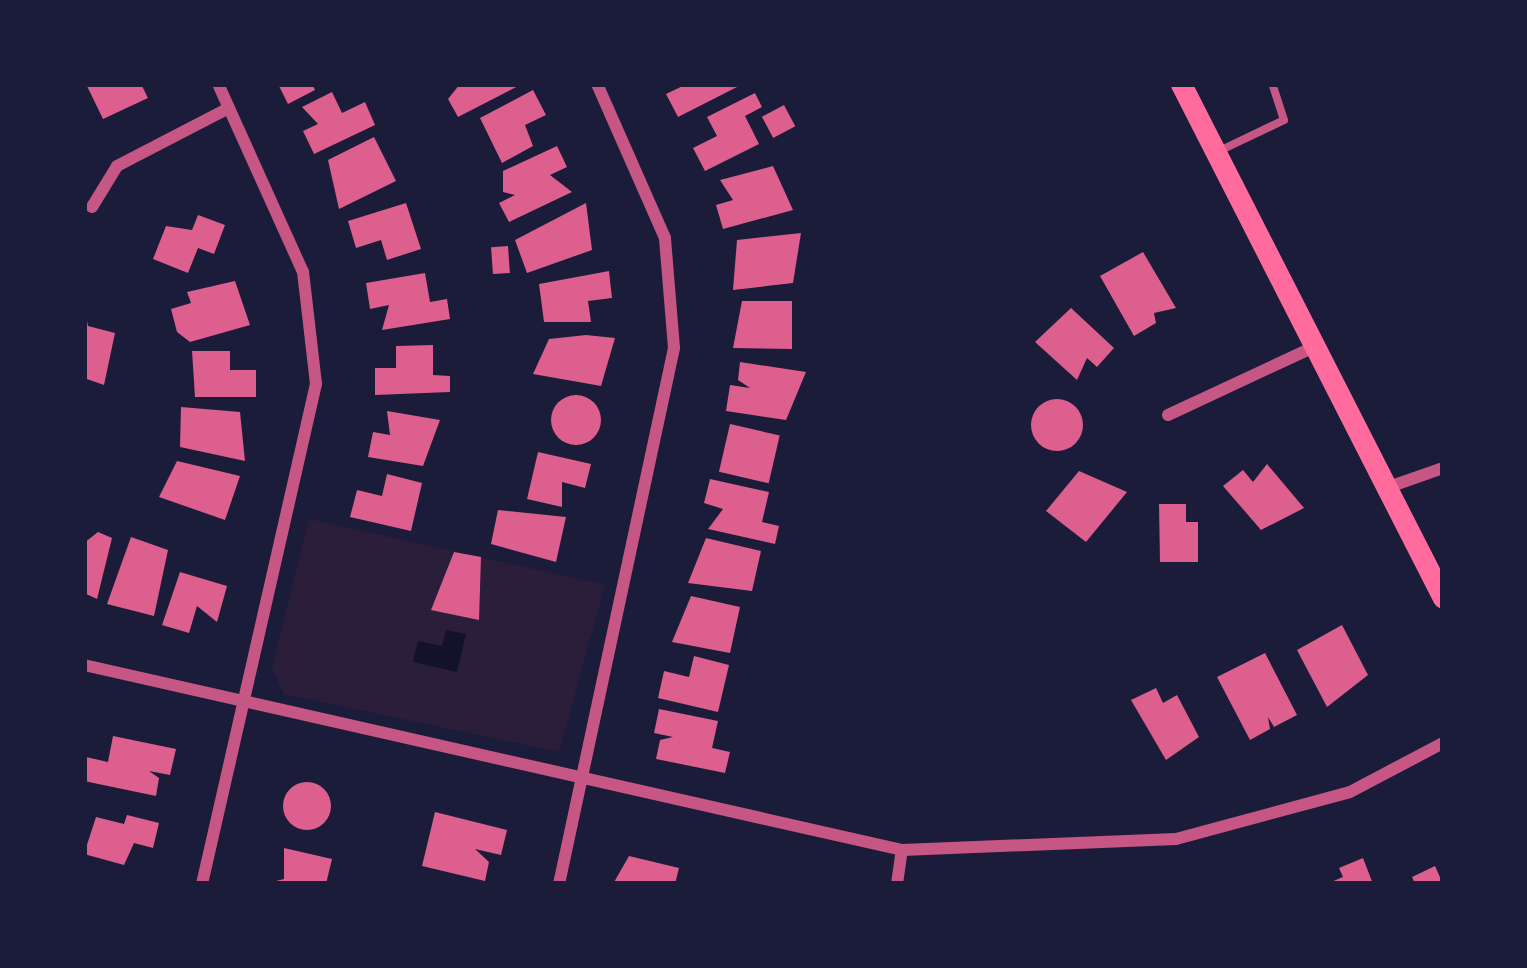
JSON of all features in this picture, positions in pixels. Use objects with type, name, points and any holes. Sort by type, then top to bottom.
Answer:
[{"type":"main road","points":[[1181,84],[1443,598]]},
{"type":"street","points":[[202,884],[249,711],[313,420],[316,346],[291,236],[218,84]]},
{"type":"street","points":[[559,884],[674,348],[665,238],[597,84]]},
{"type":"street","points":[[92,207],[117,166],[230,108]]},
{"type":"street","points":[[1168,415],[1314,346]]},
{"type":"street","points":[[1387,488],[1443,468]]},
{"type":"street","points":[[84,665],[249,711],[902,850],[1175,839],[1350,792],[1443,743]]},
{"type":"street","points":[[897,884],[902,850]]},
{"type":"lane","points":[[1216,153],[1284,120],[1272,84]]},
{"type":"shaded area","points":[[309,519],[605,585],[559,752],[284,694],[272,668]]},
{"type":"shaded area","points":[[446,630],[466,634],[457,672],[413,662],[418,641],[442,646]]},
{"type":"building","points":[[86,84],[141,84],[148,98],[103,119]]},
{"type":"building","points":[[278,84],[312,84],[315,90],[288,104]]},
{"type":"building","points":[[460,84],[522,84],[458,117],[448,99]]},
{"type":"building","points":[[687,84],[743,84],[678,117],[666,94]]},
{"type":"building","points":[[533,90],[546,115],[525,125],[533,146],[502,163],[480,118]]},
{"type":"building","points":[[332,92],[342,113],[365,102],[375,125],[314,154],[303,131],[318,124],[302,107]]},
{"type":"building","points":[[755,93],[762,107],[745,116],[759,144],[705,171],[693,148],[717,136],[707,117]]},
{"type":"building","points":[[784,105],[795,126],[773,138],[762,117]]},
{"type":"building","points":[[374,137],[396,181],[339,209],[328,160]]},
{"type":"building","points":[[557,146],[567,167],[550,175],[572,192],[509,222],[499,203],[515,195],[503,192],[503,171]]},
{"type":"building","points":[[773,166],[793,210],[723,229],[716,205],[733,200],[720,180]]},
{"type":"building","points":[[406,203],[421,249],[387,260],[381,240],[356,248],[348,221]]},
{"type":"building","points":[[586,203],[592,250],[527,273],[515,240]]},
{"type":"building","points":[[198,215],[225,225],[214,254],[198,248],[188,273],[153,259],[166,226],[192,230]]},
{"type":"building","points":[[801,233],[793,283],[733,290],[737,240]]},
{"type":"building","points":[[508,246],[510,273],[493,274],[491,247]]},
{"type":"building","points":[[1143,252],[1176,308],[1154,313],[1156,323],[1134,336],[1100,276]]},
{"type":"building","points":[[609,271],[612,298],[588,301],[591,322],[544,322],[539,284]]},
{"type":"building","points":[[425,273],[430,302],[447,299],[450,319],[382,330],[389,305],[370,309],[366,283]]},
{"type":"building","points":[[235,281],[250,325],[190,342],[177,332],[171,309],[191,303],[187,292]]},
{"type":"building","points":[[742,301],[792,301],[792,349],[733,348]]},
{"type":"building","points":[[84,305],[88,326],[115,333],[104,385],[84,378]]},
{"type":"building","points":[[1071,308],[1114,348],[1097,367],[1087,358],[1077,380],[1035,342]]},
{"type":"building","points":[[615,338],[601,386],[533,374],[549,339]]},
{"type":"building","points":[[433,345],[433,375],[450,376],[450,392],[375,395],[375,368],[396,368],[396,346]]},
{"type":"building","points":[[192,351],[230,351],[230,370],[256,370],[256,397],[195,397]]},
{"type":"building","points":[[740,362],[806,372],[786,420],[726,411],[730,385],[750,388],[738,380]]},
{"type":"building","points":[[576,395],[594,402],[601,420],[594,438],[576,445],[558,438],[551,420],[558,402]]},
{"type":"building","points":[[1057,399],[1076,406],[1083,425],[1076,444],[1057,451],[1038,444],[1031,425],[1038,406]]},
{"type":"building","points":[[181,407],[240,412],[245,461],[180,447]]},
{"type":"building","points":[[387,411],[440,420],[423,466],[368,457],[373,432],[390,435]]},
{"type":"building","points":[[730,424],[780,435],[769,483],[719,472]]},
{"type":"building","points":[[538,452],[591,464],[585,488],[562,482],[562,507],[527,499]]},
{"type":"building","points":[[177,461],[240,476],[225,520],[159,497]]},
{"type":"building","points":[[1267,464],[1304,508],[1261,530],[1223,486],[1243,470],[1253,482]]},
{"type":"building","points":[[1079,471],[1127,492],[1086,542],[1046,511]]},
{"type":"building","points":[[387,474],[422,483],[411,531],[350,517],[357,490],[382,496]]},
{"type":"building","points":[[710,479],[769,492],[762,522],[779,526],[775,544],[708,529],[723,509],[704,503]]},
{"type":"building","points":[[1159,504],[1186,504],[1186,522],[1198,522],[1198,562],[1160,562]]},
{"type":"building","points":[[498,510],[566,517],[556,562],[491,544]]},
{"type":"building","points":[[98,532],[112,538],[97,599],[84,593],[84,543]]},
{"type":"building","points":[[131,537],[168,550],[154,616],[107,604]]},
{"type":"building","points":[[706,538],[761,551],[752,591],[688,583]]},
{"type":"building","points":[[454,552],[481,557],[479,620],[431,610]]},
{"type":"building","points":[[180,572],[227,586],[217,622],[197,606],[189,633],[162,625]]},
{"type":"building","points":[[691,596],[740,607],[730,653],[672,642]]},
{"type":"building","points":[[1342,625],[1368,675],[1327,707],[1297,650]]},
{"type":"building","points":[[1265,653],[1297,715],[1274,727],[1268,717],[1270,729],[1250,740],[1217,677]]},
{"type":"building","points":[[694,656],[729,665],[718,712],[658,698],[664,671],[689,677]]},
{"type":"building","points":[[1156,688],[1163,703],[1177,695],[1199,737],[1166,760],[1131,700]]},
{"type":"building","points":[[659,709],[718,721],[712,748],[730,752],[725,773],[656,759],[660,740],[673,737],[654,733]]},
{"type":"building","points":[[113,736],[176,749],[170,775],[149,771],[159,778],[156,796],[84,781],[86,757],[108,762]]},
{"type":"building","points":[[307,782],[324,789],[331,806],[324,823],[307,830],[290,823],[283,806],[290,789]]},
{"type":"building","points":[[435,812],[507,830],[501,855],[475,849],[489,862],[485,881],[422,866]]},
{"type":"building","points":[[127,815],[159,823],[153,848],[134,843],[124,865],[84,854],[96,817],[124,824]]},
{"type":"building","points":[[284,848],[332,859],[326,884],[264,884],[284,879]]},
{"type":"building","points":[[629,856],[679,868],[675,884],[613,884]]},
{"type":"building","points":[[1363,858],[1373,884],[1326,884],[1343,877],[1339,868]]},
{"type":"building","points":[[1435,866],[1443,884],[1415,884],[1412,877]]}]
